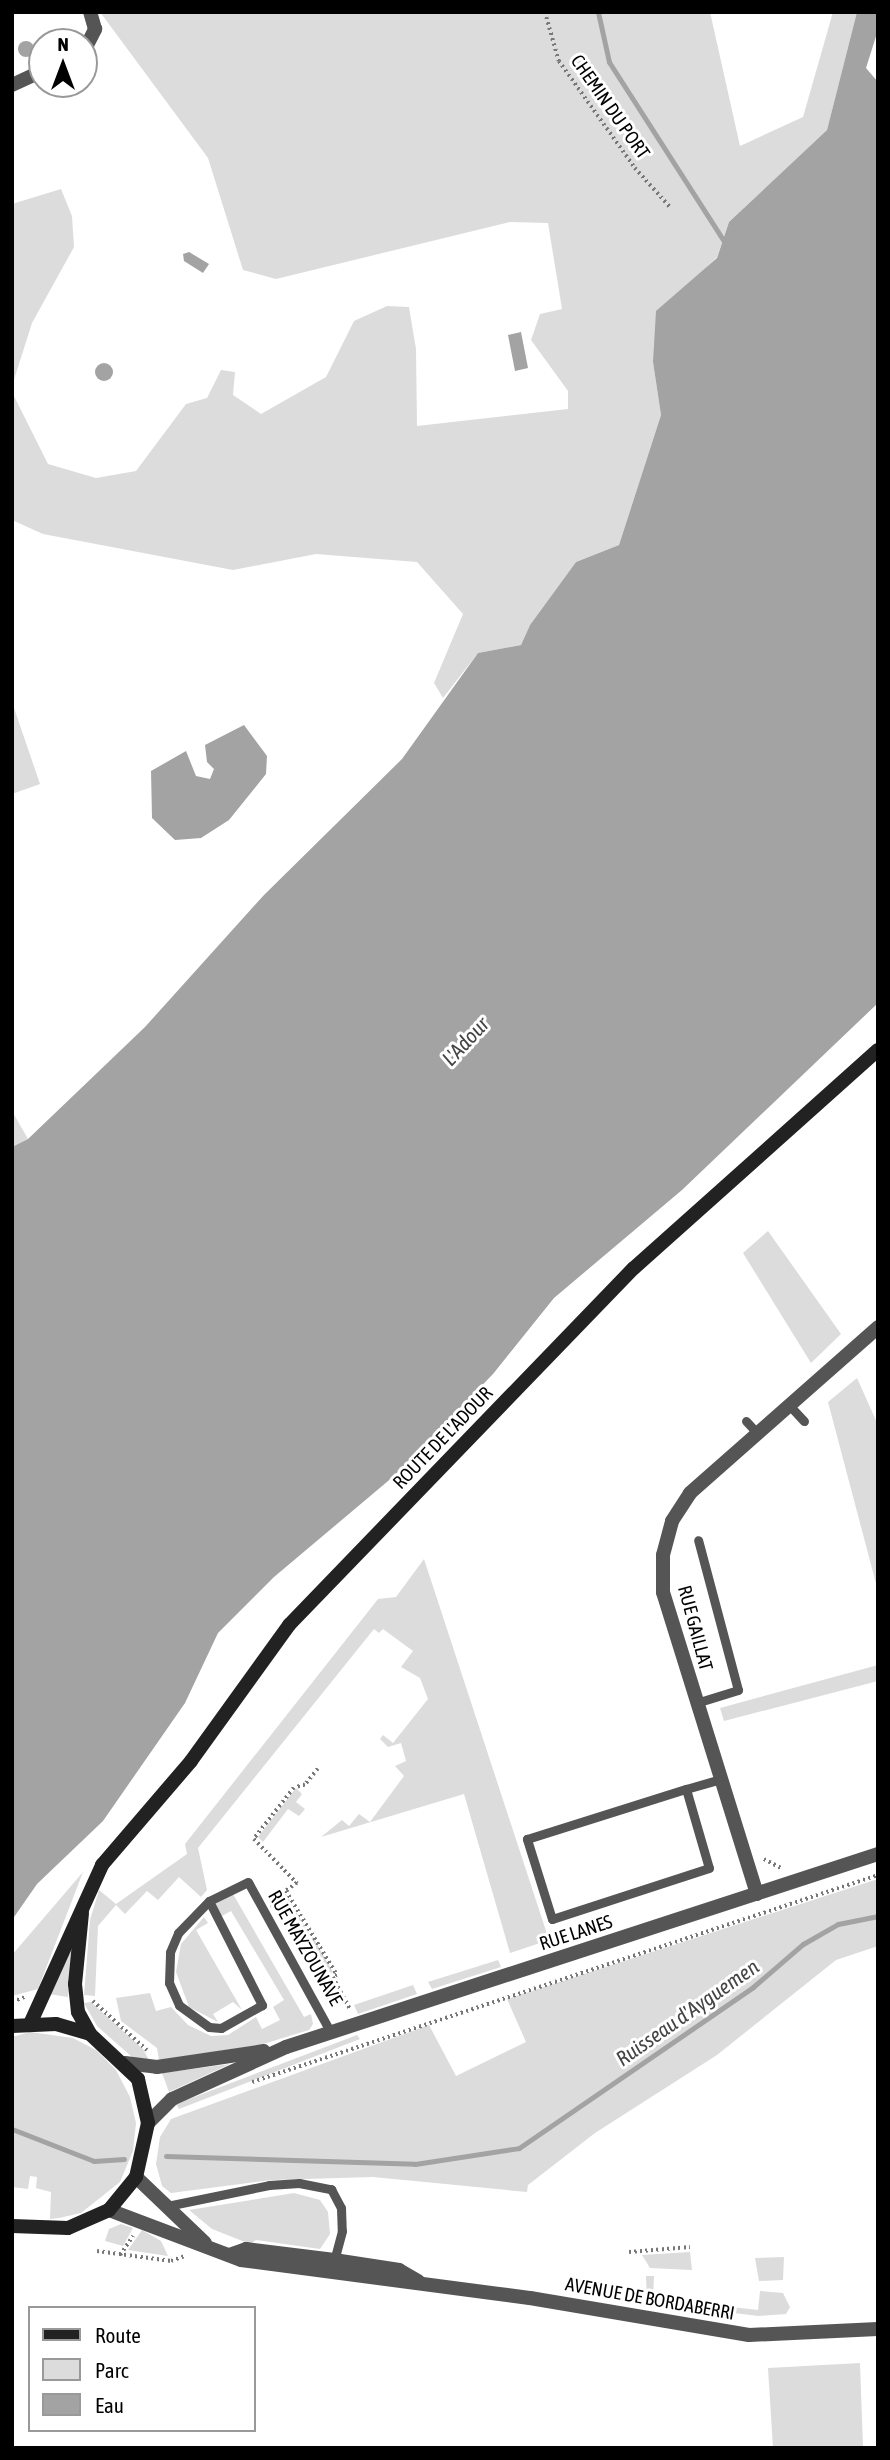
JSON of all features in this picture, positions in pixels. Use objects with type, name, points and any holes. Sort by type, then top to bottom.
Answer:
[{"type":"main road","name":"ROUTE DE L'ADOUR","points":[[30,2024],[84,1896],[102,1865],[191,1761],[289,1625],[328,1581],[432,1481],[634,1268],[878,1050]]},
{"type":"main road","name":"ROUTE DE L'ADOUR","points":[[84,1896],[75,1984],[78,2012],[90,2034]]},
{"type":"main road","points":[[12,2026],[56,2024],[90,2034],[125,2063],[138,2080],[148,2123],[136,2177],[109,2210],[68,2228],[12,2227]]},
{"type":"street","points":[[12,85],[28,78]]},
{"type":"street","name":"RUE GAILLAT","points":[[757,1894],[663,1592],[667,1538],[679,1506],[690,1493],[878,1327]]},
{"type":"street","name":"RUE LANES","points":[[148,2123],[172,2099],[286,2047],[878,1854]]},
{"type":"street","name":"RUE LANES","points":[[125,2063],[157,2067],[286,2047]]},
{"type":"street","name":"AVENUE DE BORDABERRI","points":[[136,2177],[208,2246]]},
{"type":"street","name":"AVENUE DE BORDABERRI","points":[[109,2210],[229,2255],[332,2266],[749,2335],[878,2329]]},
{"type":"lane","points":[[789,1405],[804,1421]]},
{"type":"lane","points":[[746,1421],[757,1433]]},
{"type":"lane","points":[[696,1703],[738,1690],[698,1540]]},
{"type":"lane","points":[[686,1789],[709,1868],[552,1919],[527,1839],[686,1789],[720,1779]]},
{"type":"lane","name":"RUE MAYZOUNAVE","points":[[209,1901],[248,1882],[331,2033]]},
{"type":"lane","points":[[209,1901],[262,2005],[221,2028],[209,2027],[190,2015],[179,2005],[169,1983],[170,1952],[178,1933],[209,1901]]},
{"type":"lane","points":[[167,2206],[269,2185],[299,2183],[331,2189],[341,2208],[342,2231],[332,2266]]},
{"type":"path","name":"CHEMIN DU PORT","points":[[545,12],[559,61],[635,168],[670,207]]},
{"type":"path","points":[[318,1769],[305,1785],[294,1788],[254,1839],[297,1883],[286,1891],[337,1975],[333,1977],[358,2024]]},
{"type":"path","points":[[757,1849],[769,1864],[787,1869],[788,1884],[795,1902]]},
{"type":"path","points":[[240,2087],[878,1875]]},
{"type":"path","points":[[12,2002],[30,1995]]},
{"type":"path","points":[[91,2000],[149,2054]]},
{"type":"path","points":[[97,2252],[171,2261],[208,2246]]},
{"type":"path","points":[[629,2252],[690,2247]]},
{"type":"green space","points":[[100,12],[710,12],[740,146],[803,117],[833,12],[857,12],[827,130],[729,222],[717,257],[690,284],[653,362],[661,415],[619,545],[576,562],[530,625],[521,645],[478,653],[443,698],[434,683],[463,614],[417,562],[316,554],[233,570],[43,534],[12,520],[12,392],[48,464],[96,478],[136,471],[186,404],[207,398],[221,370],[235,372],[233,395],[261,414],[326,377],[354,321],[387,306],[409,307],[416,349],[417,426],[568,409],[568,391],[531,340],[540,314],[562,309],[548,223],[510,222],[276,279],[243,270],[208,158]]},
{"type":"green space","points":[[61,189],[72,216],[74,247],[32,323],[12,386],[12,204]]},
{"type":"green space","points":[[12,702],[40,784],[12,794]]},
{"type":"green space","points":[[12,1111],[28,1139],[12,1147]]},
{"type":"green space","points":[[768,1231],[841,1334],[811,1363],[743,1253]]},
{"type":"green space","points":[[857,1378],[878,1425],[878,1591],[828,1402]]},
{"type":"green space","points":[[424,1559],[549,1940],[510,1953],[464,1794],[321,1837],[342,1820],[349,1826],[359,1814],[370,1822],[404,1776],[395,1766],[406,1761],[401,1743],[388,1747],[380,1739],[383,1735],[393,1743],[428,1699],[420,1678],[401,1667],[413,1651],[383,1629],[379,1633],[374,1629],[198,1848],[207,1890],[201,1897],[179,1877],[158,1900],[147,1891],[125,1914],[116,1905],[98,1926],[95,1996],[84,1995],[90,1920],[99,1890],[116,1904],[187,1854],[185,1844],[378,1599],[396,1597]]},
{"type":"green space","points":[[878,1665],[878,1681],[724,1721],[720,1708]]},
{"type":"green space","points":[[296,1788],[302,1794],[296,1802],[305,1809],[299,1816],[288,1809],[263,1842],[258,1837]]},
{"type":"green space","points":[[83,1872],[38,1989],[12,1996],[12,1955]]},
{"type":"green space","points":[[878,1879],[878,1946],[836,1960],[717,2055],[595,2133],[528,2185],[527,2192],[373,2177],[272,2180],[171,2193],[162,2186],[156,2164],[160,2137],[171,2119],[429,2025],[456,2076],[526,2042],[507,1999]]},
{"type":"green space","points":[[284,1891],[309,1934],[302,1937],[281,1902],[270,1908],[270,1899]]},
{"type":"green space","points":[[233,1894],[304,2017],[311,2014],[313,2024],[309,2030],[260,2045],[159,2060],[157,2048],[121,2021],[116,1998],[150,1993],[156,2011],[171,2007],[188,2025],[211,2036],[228,2035],[256,2017],[262,2029],[280,2020],[273,2007],[284,2000],[231,1911],[220,1917],[214,1904]]},
{"type":"green space","points":[[204,1917],[208,1923],[196,1930],[242,2010],[233,2002],[213,2014],[218,2022],[189,2007],[176,1972],[181,1944]]},
{"type":"green space","points":[[75,1932],[68,1997],[48,1994]]},
{"type":"green space","points":[[313,1937],[333,1972],[330,1974],[340,1992],[336,1995],[305,1942]]},
{"type":"green space","points":[[498,1960],[501,1967],[432,1989],[428,1982]]},
{"type":"green space","points":[[413,1985],[417,1994],[358,2014],[354,2005]]},
{"type":"green space","points":[[91,2002],[143,2049],[150,2062],[132,2057],[97,2026],[84,2003]]},
{"type":"green space","points":[[30,2032],[73,2038],[96,2050],[116,2070],[130,2097],[136,2123],[133,2151],[120,2182],[81,2213],[59,2218],[50,2219],[51,2192],[36,2188],[37,2177],[30,2176],[28,2189],[12,2187],[12,2037]]},
{"type":"green space","points":[[357,2035],[360,2039],[179,2109],[176,2104]]},
{"type":"green space","points":[[230,2064],[169,2092],[162,2073]]},
{"type":"green space","points":[[294,2193],[320,2200],[328,2212],[330,2234],[320,2249],[256,2240],[250,2244],[212,2229],[189,2210]]},
{"type":"green space","points":[[121,2224],[133,2228],[123,2246],[105,2241],[109,2229]]},
{"type":"green space","points":[[142,2230],[161,2241],[168,2256],[128,2250]]},
{"type":"green space","points":[[690,2252],[692,2270],[650,2268],[642,2255]]},
{"type":"green space","points":[[784,2257],[783,2280],[759,2281],[755,2258]]},
{"type":"green space","points":[[646,2276],[654,2276],[653,2298],[758,2310],[760,2291],[783,2293],[790,2307],[786,2314],[758,2316],[647,2302]]},
{"type":"green space","points":[[860,2363],[863,2448],[773,2448],[768,2368]]},
{"type":"water","name":"L'Adour","points":[[857,12],[878,12],[878,30],[866,68],[878,82],[878,1003],[682,1190],[554,1298],[493,1374],[394,1476],[274,1577],[218,1633],[185,1703],[103,1821],[37,1884],[12,1920],[12,1147],[28,1139],[145,1027],[264,895],[402,759],[478,653],[521,645],[530,625],[576,562],[619,545],[661,415],[653,362],[656,311],[717,258],[729,222],[827,130]]},
{"type":"water","points":[[26,41],[28,57],[23,57],[18,52],[18,46]]},
{"type":"water","points":[[189,252],[209,264],[203,273],[184,261],[183,254]]},
{"type":"water","points":[[521,332],[528,368],[515,371],[508,335]]},
{"type":"water","points":[[104,363],[110,366],[113,372],[110,378],[104,381],[98,378],[95,372],[98,366]]},
{"type":"water","points":[[244,725],[267,756],[266,774],[229,820],[201,838],[175,840],[152,818],[151,771],[186,751],[196,776],[210,779],[214,769],[207,762],[205,745]]},
{"type":"waterway","points":[[598,12],[609,62],[727,246]]},
{"type":"waterway","name":"Ruisseau d'Ayguemen","points":[[166,2156],[415,2164],[519,2148],[753,1987],[803,1944],[838,1924],[878,1916]]},
{"type":"waterway","points":[[12,2129],[94,2161],[124,2159]]}]
